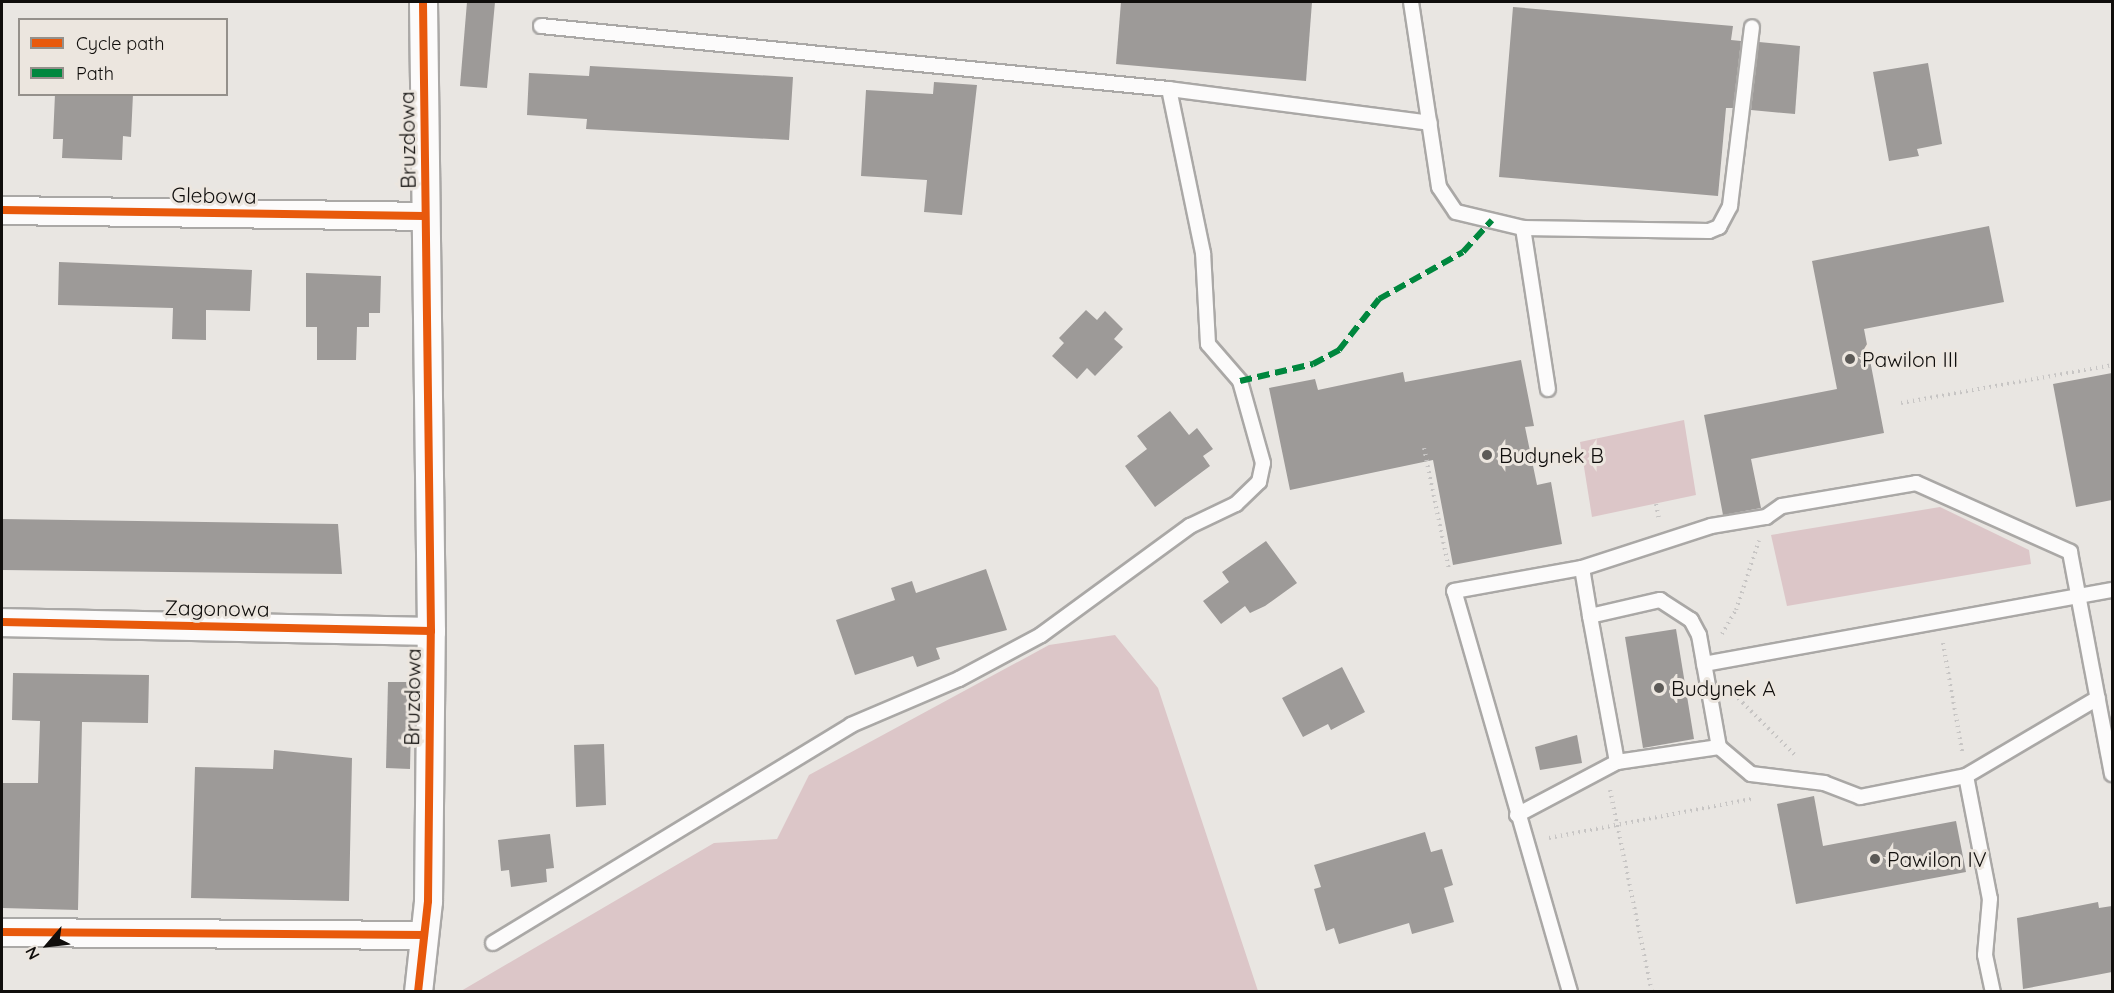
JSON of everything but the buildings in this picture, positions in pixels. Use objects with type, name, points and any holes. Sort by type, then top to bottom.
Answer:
[{"type":"street","name":"Bruzdowa","points":[[418,992],[423,935],[431,631],[423,2]]},
{"type":"street","name":"Glebowa","points":[[2,210],[425,216]]},
{"type":"street","name":"Zagonowa","points":[[2,622],[431,631]]},
{"type":"street","points":[[2,932],[423,935]]},
{"type":"lane","points":[[1411,2],[1439,188],[1456,212],[1523,228],[1709,231],[1719,227],[1730,206],[1752,27]]},
{"type":"lane","points":[[541,26],[1168,89],[1430,123]]},
{"type":"lane","points":[[493,943],[852,725],[959,679],[1041,635],[1190,526],[1236,504],[1259,482],[1263,463],[1240,381],[1208,344],[1203,253],[1168,89]]},
{"type":"lane","points":[[1523,228],[1548,389]]},
{"type":"lane","points":[[1570,992],[1454,591],[1582,568],[1711,526],[1766,517],[1782,507],[1916,483],[2070,552],[2112,774]]},
{"type":"lane","points":[[1582,568],[1611,766]]},
{"type":"lane","points":[[1704,664],[2112,590]]},
{"type":"lane","points":[[1590,616],[1660,600],[1691,620],[1704,664],[1719,747],[1751,774],[1824,783],[1860,797],[1966,776],[2098,698]]},
{"type":"lane","points":[[1517,815],[1611,766],[1719,747]]},
{"type":"lane","points":[[1966,776],[1990,900],[1985,955],[1994,992]]},
{"type":"path","points":[[1900,403],[2112,364]]},
{"type":"path","points":[[1424,448],[1454,591]]},
{"type":"path","points":[[1766,517],[1736,610],[1704,664],[1824,783]]},
{"type":"path","points":[[1939,622],[1966,776]]},
{"type":"path","points":[[1611,766],[1617,826],[1652,992]]},
{"type":"path","points":[[1525,842],[1755,798]]},
{"type":"shaded area","points":[[1684,420],[1696,495],[1592,517],[1580,442]]},
{"type":"shaded area","points":[[1940,507],[2029,550],[2031,564],[1787,606],[1771,535]]},
{"type":"shaded area","points":[[1115,635],[1158,688],[1258,991],[461,991],[714,843],[777,839],[809,775],[1049,645]]},
{"type":"marked path","points":[[1240,381],[1313,364],[1339,350],[1379,299],[1463,252],[1492,220]]},
{"type":"cycle path","points":[[418,992],[428,901],[431,631],[423,2]]},
{"type":"cycle path","points":[[2,210],[425,216]]},
{"type":"cycle path","points":[[2,622],[431,631]]},
{"type":"cycle path","points":[[2,932],[423,935]]},
{"type":"place","name":"Pawilon III","points":[[1850,359]]},
{"type":"place","name":"Budynek B","points":[[1487,455]]},
{"type":"place","name":"Budynek A","points":[[1659,688]]},
{"type":"place","name":"Pawilon IV","points":[[1875,859]]}]
